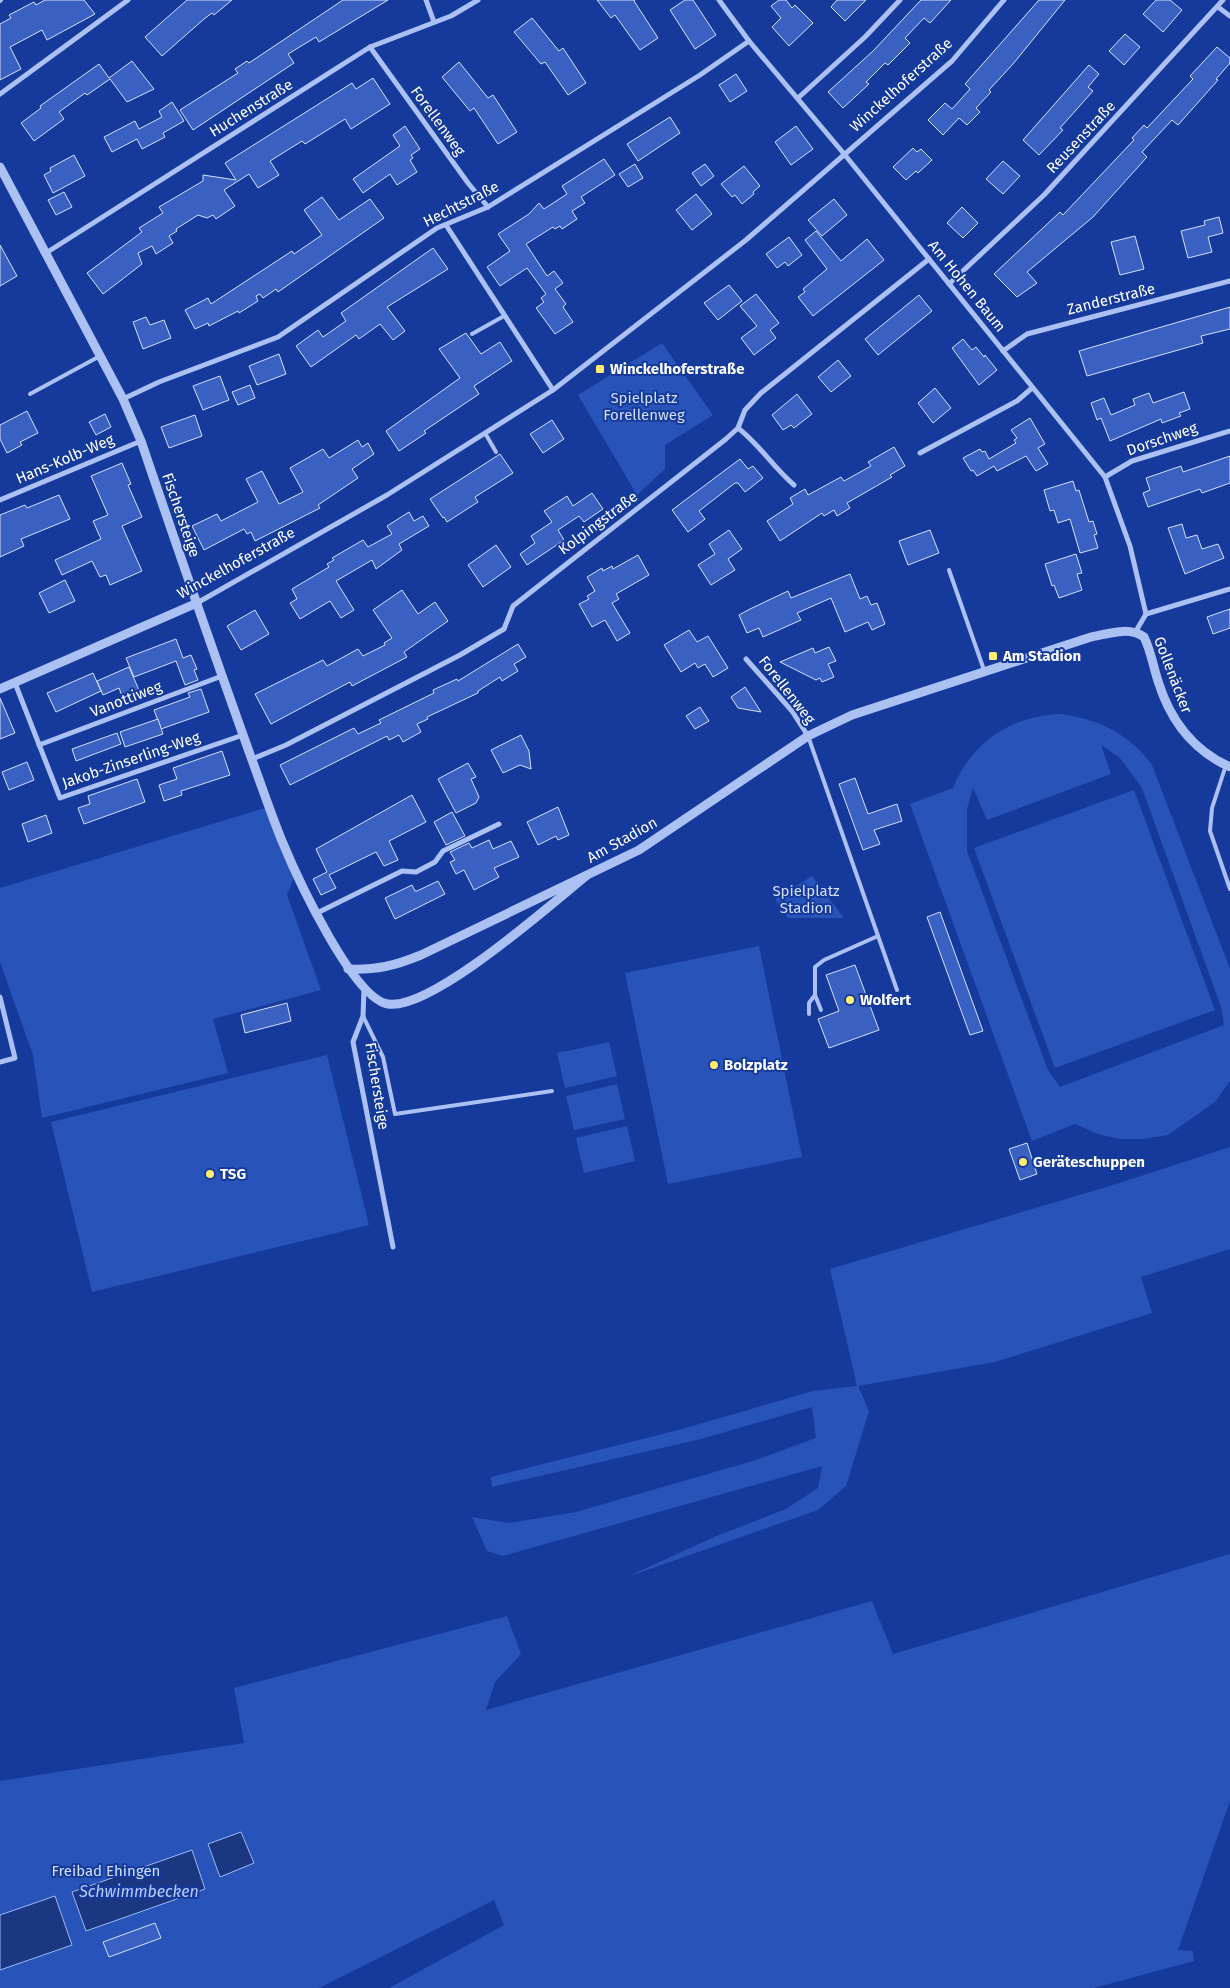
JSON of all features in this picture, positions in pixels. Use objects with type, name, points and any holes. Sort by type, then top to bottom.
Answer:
[{"type":"street","points":[[0,94],[128,0]]},
{"type":"street","points":[[426,0],[434,22]]},
{"type":"street","name":"Huchenstraße","points":[[46,253],[370,48],[451,16],[478,0]]},
{"type":"street","name":"Am Hohen Baum","points":[[719,0],[749,41],[845,155],[1105,477],[1130,546],[1146,614]]},
{"type":"street","points":[[798,98],[865,37],[900,0]]},
{"type":"street","name":"Winckelhoferstraße","points":[[0,689],[197,603],[387,495],[553,390],[720,262],[845,155],[952,61],[1004,0]]},
{"type":"street","name":"Reusenstraße","points":[[950,284],[1044,195],[1223,0]]},
{"type":"street","points":[[1218,7],[1230,16]]},
{"type":"street","name":"Hechtstraße","points":[[124,399],[159,382],[278,337],[437,228],[488,207],[700,75],[749,41]]},
{"type":"street","name":"Forellenweg","points":[[370,48],[468,183],[488,207]]},
{"type":"street","name":"Fischersteige","points":[[0,167],[124,399],[282,843],[348,969],[364,989],[363,1016],[353,1042],[394,1247]]},
{"type":"street","points":[[446,225],[553,390]]},
{"type":"street","name":"Kolpingstraße","points":[[252,759],[286,745],[460,655],[504,629],[512,606],[738,428],[745,410],[761,393],[929,259]]},
{"type":"street","name":"Zanderstraße","points":[[1003,350],[1027,334],[1230,282]]},
{"type":"street","points":[[920,453],[1009,406],[1032,388]]},
{"type":"street","points":[[738,428],[750,437],[773,467],[794,485]]},
{"type":"street","name":"Dorschweg","points":[[1105,477],[1132,461],[1230,431]]},
{"type":"street","name":"Hans-Kolb-Weg","points":[[0,500],[140,441]]},
{"type":"street","points":[[1136,631],[1146,614],[1230,589]]},
{"type":"street","name":"Am Stadion","points":[[348,969],[373,970],[394,966],[441,947],[639,850],[808,736],[860,712],[1090,637],[1136,631]]},
{"type":"street","name":"Gollenäcker","points":[[1136,631],[1144,637],[1148,644],[1160,688],[1176,722],[1185,736],[1199,749],[1228,766]]},
{"type":"street","name":"Forellenweg","points":[[746,659],[792,711],[808,736]]},
{"type":"street","name":"Vanottiweg","points":[[39,745],[222,676]]},
{"type":"street","name":"Jakob-Zinserling-Weg","points":[[15,682],[60,798],[243,735]]},
{"type":"street","points":[[317,912],[402,871],[416,872],[435,862],[443,851],[499,824]]},
{"type":"street","name":"Am Stadion","points":[[364,989],[377,1001],[390,1005],[425,995],[500,947],[586,876]]},
{"type":"street","points":[[0,996],[15,1058],[0,1062]]},
{"type":"lane","points":[[472,334],[504,316]]},
{"type":"lane","points":[[30,394],[100,356]]},
{"type":"lane","points":[[485,433],[496,452]]},
{"type":"lane","points":[[949,570],[985,672]]},
{"type":"lane","points":[[808,736],[897,990]]},
{"type":"lane","points":[[1228,766],[1212,808],[1210,831],[1230,889]]},
{"type":"lane","points":[[821,1010],[815,995],[814,967],[824,960],[878,936]]},
{"type":"lane","points":[[809,1014],[809,1003],[815,995]]},
{"type":"lane","points":[[363,1016],[383,1057],[395,1114],[552,1091]]},
{"type":"green space","name":"Spielplatz Forellenweg","points":[[662,343],[713,415],[665,445],[665,469],[637,495],[578,395]]},
{"type":"green space","points":[[1061,714],[1075,716],[1100,724],[1134,745],[1152,765],[1230,969],[1230,1081],[1215,1102],[1168,1135],[1143,1139],[1119,1139],[1098,1134],[1075,1124],[1032,1141],[910,804],[953,788],[961,771],[971,757],[982,744],[995,734],[1026,720]],"holes":[[[1101,745],[1120,758],[1142,788],[1221,1007],[1224,1025],[1060,1087],[1048,1070],[967,851],[967,809],[973,788],[987,820],[1111,774]]]},
{"type":"green space","points":[[1134,790],[1215,1010],[1055,1068],[974,848]]},
{"type":"green space","points":[[268,807],[296,872],[287,895],[321,990],[213,1019],[228,1073],[42,1118],[33,1055],[0,962],[0,888]]},
{"type":"green space","name":"Spielplatz Stadion","points":[[812,876],[844,918],[788,918],[775,899]]},
{"type":"green space","name":"Bolzplatz","points":[[759,946],[802,1157],[668,1184],[625,973]]},
{"type":"green space","points":[[609,1042],[617,1076],[565,1088],[557,1053]]},
{"type":"green space","name":"TSG","points":[[327,1055],[369,1225],[92,1292],[51,1122]]},
{"type":"green space","points":[[617,1084],[625,1119],[574,1130],[566,1096]]},
{"type":"green space","points":[[627,1126],[635,1161],[584,1173],[576,1138]]},
{"type":"green space","points":[[1230,1147],[1230,1249],[1141,1277],[1152,1313],[995,1362],[858,1386],[869,1411],[846,1486],[818,1510],[627,1577],[714,1537],[786,1509],[818,1488],[822,1466],[503,1556],[487,1551],[472,1517],[509,1523],[576,1512],[756,1460],[816,1438],[812,1407],[701,1439],[492,1487],[491,1477],[682,1429],[813,1391],[857,1386],[830,1269],[1113,1185]]},
{"type":"green space","name":"Freibad Ehingen","points":[[1230,1554],[1230,1801],[1178,1950],[1193,1951],[1194,1961],[1094,1988],[389,1988],[504,1925],[494,1900],[319,1988],[0,1988],[0,1781],[244,1743],[234,1688],[507,1616],[521,1654],[495,1682],[486,1710],[872,1601],[893,1654]]},
{"type":"water","points":[[241,1832],[254,1863],[220,1877],[208,1844]]},
{"type":"water","name":"Schwimmbecken","points":[[192,1850],[205,1889],[86,1931],[72,1892]]},
{"type":"water","points":[[55,1896],[72,1945],[0,1970],[0,1915]]},
{"type":"building","points":[[45,0],[84,0],[95,14],[47,40],[42,30],[10,47],[21,69],[0,80],[0,24],[11,18],[9,15],[34,2],[36,5]]},
{"type":"building","points":[[187,0],[232,0],[214,15],[212,13],[204,19],[162,56],[145,37]]},
{"type":"building","points":[[343,0],[388,0],[319,42],[316,37],[288,54],[294,63],[193,130],[180,110],[238,73],[235,69],[247,61],[249,63]]},
{"type":"building","points":[[597,0],[635,0],[658,38],[640,50],[615,15],[611,18]]},
{"type":"building","points":[[685,0],[693,0],[716,35],[695,49],[670,10]]},
{"type":"building","points":[[779,0],[786,0],[792,8],[795,5],[813,23],[789,46],[772,27],[781,18],[771,6]]},
{"type":"building","points":[[837,0],[866,0],[845,21],[831,7]]},
{"type":"building","points":[[921,0],[951,0],[930,23],[924,18],[905,38],[910,43],[888,65],[885,63],[866,82],[869,84],[843,108],[828,92],[873,51]]},
{"type":"building","points":[[1039,0],[1065,0],[1013,64],[989,90],[991,92],[976,108],[980,112],[967,125],[959,118],[943,135],[928,120],[945,103],[952,109],[970,89],[965,84]]},
{"type":"building","points":[[1156,0],[1170,0],[1182,10],[1163,32],[1143,14]]},
{"type":"building","points":[[532,18],[559,51],[563,48],[586,83],[568,95],[545,62],[541,64],[514,32]]},
{"type":"building","points":[[1125,34],[1140,47],[1124,65],[1109,51]]},
{"type":"building","points":[[1217,47],[1230,58],[1230,63],[1216,79],[1218,80],[1178,125],[1172,120],[1142,152],[1147,157],[1093,217],[1027,272],[1037,283],[1017,297],[994,274],[1060,212],[1063,215],[1134,140],[1132,138],[1144,125],[1147,128],[1193,79],[1190,76]]},
{"type":"building","points":[[132,61],[154,89],[127,102],[110,79],[87,95],[85,93],[59,112],[64,119],[34,141],[21,123],[41,108],[40,106],[99,64],[109,78]]},
{"type":"building","points":[[459,62],[488,98],[493,95],[517,132],[498,144],[474,108],[470,111],[442,77]]},
{"type":"building","points":[[1089,65],[1099,74],[1088,87],[1093,91],[1060,128],[1063,130],[1039,155],[1023,140]]},
{"type":"building","points":[[736,74],[747,91],[730,102],[719,85]]},
{"type":"building","points":[[373,78],[390,104],[351,129],[345,119],[305,144],[302,141],[270,161],[279,175],[258,188],[249,174],[224,190],[235,206],[216,219],[213,215],[207,218],[198,215],[176,229],[177,231],[169,236],[173,243],[156,254],[152,246],[138,253],[142,264],[103,294],[87,273],[142,232],[139,228],[163,213],[159,207],[203,181],[203,175],[236,180],[225,163],[352,83],[356,89]]},
{"type":"building","points":[[172,102],[184,121],[163,133],[165,137],[142,149],[137,139],[112,152],[104,137],[135,121],[139,129],[162,117],[159,111]]},
{"type":"building","points":[[670,117],[680,133],[638,161],[627,144]]},
{"type":"building","points":[[405,126],[420,149],[411,155],[413,158],[410,160],[417,172],[397,185],[390,174],[363,193],[353,179],[400,146],[393,135]]},
{"type":"building","points":[[796,126],[813,149],[791,165],[775,142]]},
{"type":"building","points":[[913,148],[917,152],[921,149],[932,160],[918,173],[916,171],[906,180],[893,167]]},
{"type":"building","points":[[74,155],[85,176],[53,193],[44,175],[51,171],[50,168]]},
{"type":"building","points":[[604,159],[615,175],[581,197],[585,203],[572,211],[577,219],[562,229],[560,226],[555,229],[553,227],[526,244],[547,276],[554,271],[563,283],[555,289],[566,304],[563,307],[573,322],[555,334],[536,308],[544,302],[541,298],[546,294],[527,268],[500,286],[487,267],[510,251],[498,234],[529,214],[539,203],[544,209],[567,194],[562,186]]},
{"type":"building","points":[[1003,161],[1020,176],[1003,194],[986,179]]},
{"type":"building","points":[[635,164],[643,178],[628,187],[619,174]]},
{"type":"building","points":[[705,164],[714,176],[701,186],[692,173]]},
{"type":"building","points":[[744,166],[760,186],[742,204],[735,195],[732,197],[721,184]]},
{"type":"building","points":[[64,192],[72,207],[56,215],[48,200]]},
{"type":"building","points":[[696,194],[712,214],[692,230],[676,210]]},
{"type":"building","points":[[322,197],[339,220],[370,199],[384,218],[278,292],[276,289],[263,298],[260,294],[256,296],[258,301],[239,313],[238,311],[209,326],[208,323],[195,329],[185,310],[208,298],[211,304],[292,251],[294,254],[322,235],[304,210]]},
{"type":"building","points":[[834,199],[847,215],[822,236],[808,220]]},
{"type":"building","points":[[962,207],[978,223],[963,238],[947,223]]},
{"type":"building","points":[[1219,217],[1223,233],[1208,237],[1212,252],[1188,258],[1181,231],[1205,225],[1204,221]]},
{"type":"building","points":[[816,231],[841,261],[867,239],[884,260],[813,316],[798,297],[805,292],[803,289],[827,269],[805,240]]},
{"type":"building","points":[[1135,236],[1144,269],[1120,275],[1111,242]]},
{"type":"building","points":[[789,237],[802,255],[788,266],[785,262],[777,268],[766,254]]},
{"type":"building","points":[[0,245],[17,276],[0,286]]},
{"type":"building","points":[[433,248],[448,269],[387,307],[405,331],[393,340],[380,324],[359,339],[356,335],[311,367],[296,346],[318,330],[323,337],[346,321],[341,313]]},
{"type":"building","points":[[729,285],[742,301],[718,320],[704,303]]},
{"type":"building","points":[[756,294],[779,323],[770,330],[776,338],[754,355],[741,338],[757,326],[740,306]]},
{"type":"building","points":[[919,295],[932,311],[878,355],[865,339]]},
{"type":"building","points":[[1230,307],[1230,329],[1201,336],[1203,343],[1087,376],[1079,351]]},
{"type":"building","points":[[146,317],[150,325],[164,320],[171,338],[143,349],[133,322]]},
{"type":"building","points":[[466,333],[481,354],[500,342],[512,361],[474,386],[479,394],[424,431],[426,433],[399,451],[386,431],[460,378],[439,349]]},
{"type":"building","points":[[963,339],[972,350],[976,347],[984,357],[985,355],[997,370],[979,385],[952,348]]},
{"type":"building","points":[[279,354],[286,374],[257,385],[249,366]]},
{"type":"building","points":[[838,360],[851,376],[831,392],[818,377]]},
{"type":"building","points":[[220,376],[229,400],[203,410],[193,386]]},
{"type":"building","points":[[250,385],[255,398],[238,405],[232,392]]},
{"type":"building","points":[[935,388],[951,408],[933,423],[918,403]]},
{"type":"building","points":[[1184,392],[1190,409],[1179,413],[1181,416],[1162,423],[1161,419],[1110,441],[1101,418],[1097,420],[1091,403],[1104,398],[1111,415],[1135,405],[1133,399],[1149,393],[1153,403]]},
{"type":"building","points":[[797,394],[812,414],[794,428],[791,425],[783,430],[772,415]]},
{"type":"building","points":[[27,411],[38,433],[20,442],[22,445],[7,453],[0,439],[0,425]]},
{"type":"building","points":[[105,414],[111,427],[96,435],[89,422]]},
{"type":"building","points":[[195,415],[202,436],[169,448],[161,427]]},
{"type":"building","points":[[1030,418],[1045,444],[1038,448],[1048,464],[1036,471],[1026,456],[997,471],[994,466],[977,476],[973,470],[971,471],[963,458],[980,449],[982,452],[985,451],[989,459],[1016,443],[1014,440],[1017,438],[1011,430]]},
{"type":"building","points":[[552,420],[564,439],[543,453],[530,434]]},
{"type":"building","points":[[358,440],[362,447],[368,443],[374,454],[352,469],[358,478],[318,505],[320,508],[255,541],[251,532],[247,534],[244,529],[204,550],[192,526],[217,514],[221,521],[258,502],[246,479],[262,471],[279,504],[303,492],[290,468],[323,449],[329,458]]},
{"type":"building","points":[[894,447],[905,466],[890,475],[892,477],[847,503],[850,508],[837,516],[834,510],[824,516],[822,513],[780,541],[767,521],[793,504],[790,498],[805,489],[808,495],[841,477],[844,481],[871,466],[868,462]]},
{"type":"building","points":[[500,454],[513,473],[475,497],[478,502],[447,522],[430,499]]},
{"type":"building","points":[[1230,456],[1230,483],[1202,493],[1200,489],[1148,507],[1143,493],[1150,490],[1146,478],[1181,466],[1183,472]]},
{"type":"building","points":[[740,459],[748,469],[753,466],[763,478],[745,492],[738,483],[735,483],[699,511],[705,519],[688,532],[672,510]]},
{"type":"building","points":[[122,463],[131,484],[128,485],[142,517],[122,526],[142,571],[110,585],[106,575],[100,577],[92,561],[62,575],[55,560],[101,539],[93,521],[108,515],[91,476]]},
{"type":"building","points":[[1073,481],[1076,491],[1079,490],[1089,522],[1093,521],[1097,534],[1094,535],[1098,548],[1080,553],[1070,519],[1058,523],[1054,510],[1050,511],[1044,490]]},
{"type":"building","points":[[592,493],[603,509],[584,522],[579,516],[558,530],[564,540],[527,565],[520,554],[535,543],[531,536],[552,522],[544,511],[567,496],[573,506]]},
{"type":"building","points":[[59,495],[70,519],[21,539],[24,546],[0,557],[0,515],[25,505],[27,508]]},
{"type":"building","points":[[409,512],[414,521],[423,516],[429,526],[399,544],[402,550],[376,569],[372,560],[336,581],[354,610],[341,618],[330,601],[300,619],[290,603],[297,599],[292,589],[329,567],[327,564],[334,560],[332,558],[363,540],[368,547],[392,534],[387,526]]},
{"type":"building","points":[[1182,524],[1186,538],[1197,535],[1202,549],[1218,544],[1224,558],[1185,574],[1168,528]]},
{"type":"building","points":[[729,530],[742,549],[728,559],[735,570],[711,585],[698,565],[715,554],[709,544]]},
{"type":"building","points":[[930,530],[939,553],[908,565],[899,541]]},
{"type":"building","points":[[496,545],[511,567],[483,587],[468,565]]},
{"type":"building","points":[[1076,554],[1082,573],[1077,574],[1082,590],[1059,598],[1054,585],[1052,586],[1045,564]]},
{"type":"building","points":[[638,555],[649,575],[616,594],[619,599],[612,603],[630,633],[617,641],[605,620],[592,627],[579,604],[589,599],[587,596],[595,591],[587,577],[602,568],[603,571],[612,566],[613,569]]},
{"type":"building","points":[[850,574],[860,599],[867,596],[871,605],[877,603],[885,624],[872,630],[868,622],[845,632],[831,598],[797,613],[801,620],[763,637],[759,628],[747,633],[739,615],[788,591],[791,598]]},
{"type":"building","points":[[65,580],[75,601],[49,613],[39,593]]},
{"type":"building","points":[[402,590],[418,614],[435,602],[448,621],[404,652],[407,657],[352,686],[350,682],[271,724],[255,694],[323,660],[327,666],[358,649],[363,656],[385,645],[384,643],[392,638],[373,610]]},
{"type":"building","points":[[1230,609],[1230,628],[1213,634],[1207,617]]},
{"type":"building","points":[[255,610],[269,634],[241,650],[227,626]]},
{"type":"building","points":[[689,630],[697,642],[708,636],[728,668],[713,677],[705,664],[698,668],[695,663],[681,672],[664,645]]},
{"type":"building","points":[[176,639],[183,658],[191,655],[197,669],[194,670],[198,680],[185,685],[176,661],[134,677],[126,658]]},
{"type":"building","points":[[518,644],[526,657],[514,664],[518,671],[502,681],[500,677],[478,691],[478,693],[427,717],[428,719],[417,724],[421,732],[403,742],[399,735],[389,740],[387,736],[290,785],[280,765],[354,728],[358,734],[381,723],[379,720],[434,693],[433,690],[457,679],[458,681]]},
{"type":"building","points":[[829,647],[836,661],[828,664],[834,677],[822,682],[820,678],[816,680],[780,662],[813,648],[815,653]]},
{"type":"building","points":[[129,667],[142,697],[125,704],[119,688],[103,695],[97,681]]},
{"type":"building","points":[[93,673],[101,691],[56,712],[47,693]]},
{"type":"building","points":[[745,687],[761,712],[738,708],[731,697]]},
{"type":"building","points":[[201,689],[209,712],[161,729],[154,710],[190,697],[188,693]]},
{"type":"building","points":[[0,698],[15,733],[0,739]]},
{"type":"building","points":[[700,707],[709,721],[695,729],[686,716]]},
{"type":"building","points":[[158,719],[163,734],[125,747],[120,732]]},
{"type":"building","points":[[117,733],[121,744],[76,761],[72,749]]},
{"type":"building","points":[[521,735],[529,751],[531,769],[520,765],[503,773],[491,750]]},
{"type":"building","points":[[222,751],[230,775],[181,791],[182,795],[164,801],[159,785],[177,779],[173,768]]},
{"type":"building","points":[[27,762],[34,780],[9,790],[2,772]]},
{"type":"building","points":[[468,763],[476,777],[471,779],[479,797],[476,803],[456,813],[438,779]]},
{"type":"building","points":[[855,778],[868,814],[897,804],[902,821],[874,830],[880,844],[863,850],[839,784]]},
{"type":"building","points":[[137,779],[145,802],[84,824],[78,808],[90,804],[88,796]]},
{"type":"building","points":[[412,795],[426,822],[389,841],[398,860],[384,866],[376,852],[329,875],[336,888],[321,895],[313,879],[327,872],[316,849]]},
{"type":"building","points":[[558,807],[569,835],[558,840],[556,836],[538,845],[527,822]]},
{"type":"building","points":[[452,812],[465,836],[446,845],[434,822]]},
{"type":"building","points":[[46,815],[52,833],[28,842],[22,824]]},
{"type":"building","points":[[489,840],[493,849],[511,841],[519,857],[494,868],[499,877],[474,890],[464,870],[456,874],[450,862],[455,860],[450,852],[469,843],[472,848]]},
{"type":"building","points":[[438,881],[445,894],[395,919],[385,898],[412,885],[415,891],[417,891]]},
{"type":"building","points":[[940,912],[983,1031],[970,1035],[927,917]]},
{"type":"building","points":[[855,965],[879,1030],[829,1048],[818,1019],[839,1011],[826,975]]},
{"type":"building","points":[[287,1003],[291,1021],[245,1033],[241,1015]]},
{"type":"building","name":"Geräteschuppen","points":[[1027,1143],[1037,1174],[1020,1180],[1009,1149]]},
{"type":"building","points":[[155,1923],[161,1938],[109,1957],[103,1942]]},
{"type":"place","name":"Winckelhoferstraße","points":[[600,369]]},
{"type":"place","name":"Am Stadion","points":[[993,656]]},
{"type":"place","name":"Wolfert","points":[[850,1000]]},
{"type":"place","name":"Bolzplatz","points":[[714,1065]]},
{"type":"place","name":"Geräteschuppen","points":[[1023,1162]]},
{"type":"place","name":"TSG","points":[[210,1174]]}]
